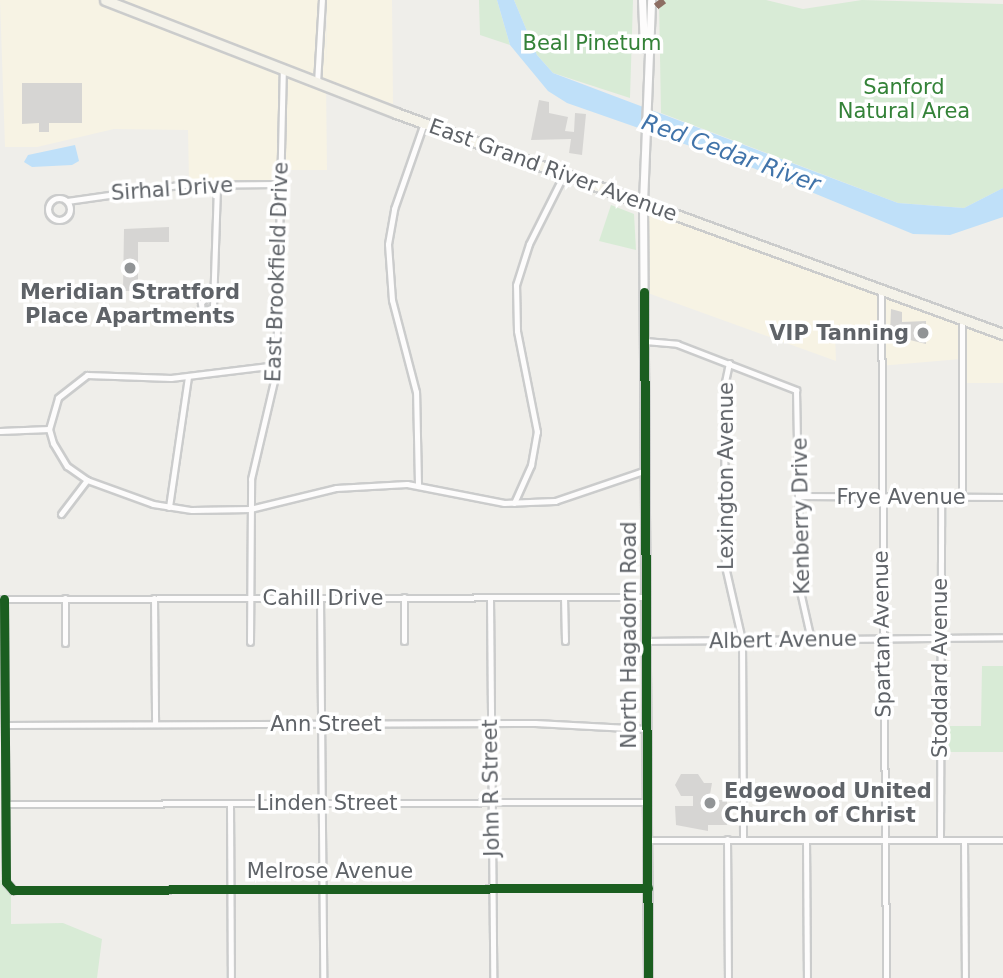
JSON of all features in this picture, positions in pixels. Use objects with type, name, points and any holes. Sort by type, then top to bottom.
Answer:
[{"type":"main road","name":"East Grand River Avenue","points":[[105,0],[424,123],[1003,334]]},
{"type":"street","points":[[317,83],[322,0]]},
{"type":"street","points":[[642,0],[645,59]]},
{"type":"street","points":[[645,59],[651,0]]},
{"type":"street","name":"North Hagadorn Road","points":[[645,59],[643,203],[649,978]]},
{"type":"street","name":"East Brookfield Drive","points":[[250,642],[250,509],[253,463],[277,365],[277,184],[283,70]]},
{"type":"street","points":[[418,484],[416,392],[392,300],[388,244],[394,209],[424,123]]},
{"type":"street","points":[[514,503],[531,465],[537,432],[517,331],[516,285],[529,244],[564,174]]},
{"type":"street","name":"Sirhal Drive","points":[[67,201],[65,218],[49,215],[50,201],[217,185],[277,184]]},
{"type":"street","points":[[213,290],[217,185]]},
{"type":"street","name":"Spartan Avenue","points":[[881,289],[880,497],[886,978]]},
{"type":"street","points":[[962,319],[962,496]]},
{"type":"street","points":[[645,341],[677,344],[729,363]]},
{"type":"street","name":"Kenberry Drive","points":[[729,363],[796,390],[800,591],[811,640]]},
{"type":"street","name":"Lexington Avenue","points":[[729,363],[724,387],[725,566],[742,640],[743,839]]},
{"type":"street","points":[[277,365],[188,377],[87,374],[58,398],[49,429],[58,455],[87,481],[169,507],[250,509],[336,488],[418,484],[514,503],[580,497],[646,470]]},
{"type":"street","points":[[169,507],[188,377]]},
{"type":"street","points":[[0,431],[49,429]]},
{"type":"street","points":[[61,514],[87,481]]},
{"type":"street","name":"Frye Avenue","points":[[799,496],[1003,497]]},
{"type":"street","name":"Stoddard Avenue","points":[[940,840],[941,497]]},
{"type":"street","points":[[404,597],[404,641]]},
{"type":"street","points":[[564,597],[565,641]]},
{"type":"street","name":"Cahill Drive","points":[[2,599],[646,597]]},
{"type":"street","points":[[65,598],[65,643]]},
{"type":"street","points":[[154,598],[155,724]]},
{"type":"street","points":[[320,598],[323,978]]},
{"type":"street","name":"John R Street","points":[[490,598],[493,978]]},
{"type":"street","points":[[2,599],[5,725],[3,760],[6,804]]},
{"type":"street","name":"Albert Avenue","points":[[647,641],[941,636],[1003,638]]},
{"type":"street","name":"Ann Street","points":[[5,725],[490,723],[647,729]]},
{"type":"street","name":"Linden Street","points":[[6,804],[647,802]]},
{"type":"street","points":[[230,803],[231,978]]},
{"type":"street","name":"Melrose Avenue","points":[[6,804],[6,882],[13,890],[648,888]]},
{"type":"street","points":[[648,839],[1003,840]]},
{"type":"street","points":[[727,839],[728,978]]},
{"type":"street","points":[[806,839],[807,978]]},
{"type":"street","points":[[964,840],[965,978]]},
{"type":"shaded area","points":[[0,0],[326,0],[327,74],[327,0],[392,0],[393,104],[326,80],[327,170],[277,170],[274,182],[189,182],[188,130],[114,129],[37,147],[5,147]]},
{"type":"shaded area","points":[[643,204],[1003,336],[1003,383],[962,383],[961,359],[879,366],[879,332],[835,333],[836,361],[645,292]]},
{"type":"green space","points":[[479,0],[497,0],[510,45],[480,35]]},
{"type":"green space","name":"Beal Pinetum","points":[[514,0],[633,0],[630,98],[553,73],[537,55]]},
{"type":"green space","name":"Sanford Natural Area","points":[[659,0],[766,0],[803,9],[862,0],[1003,4],[1003,188],[964,208],[898,203],[661,113]]},
{"type":"green space","points":[[611,205],[634,214],[636,250],[599,241]]},
{"type":"green space","points":[[982,666],[1003,666],[1003,752],[947,752],[947,726],[981,726]]},
{"type":"green space","points":[[0,880],[11,880],[11,924],[63,923],[102,939],[97,978],[0,978]]},
{"type":"water","name":"Red Cedar River","points":[[497,0],[514,0],[537,55],[553,73],[898,203],[964,208],[1003,188],[1003,217],[950,235],[913,234],[753,168],[567,103],[548,91],[510,45]]},
{"type":"water","points":[[75,145],[79,161],[72,165],[32,167],[24,162],[28,155]]},
{"type":"building","points":[[22,83],[82,83],[82,123],[49,123],[49,132],[39,132],[39,123],[22,124]]},
{"type":"building","points":[[539,100],[549,102],[549,113],[568,117],[565,131],[574,132],[575,113],[586,114],[582,155],[569,153],[571,139],[531,140]]},
{"type":"building","name":"Meridian Stratford Place Apartments","points":[[169,227],[169,242],[138,242],[138,291],[123,291],[124,229]]},
{"type":"building","points":[[891,309],[902,312],[902,322],[926,321],[926,344],[890,335]]},
{"type":"building","name":"Edgewood United Church of Christ","points":[[681,774],[698,774],[704,783],[712,783],[709,800],[727,800],[727,825],[708,825],[708,831],[676,825],[675,806],[693,806],[693,796],[681,796],[675,785]]},
{"type":"marked path","points":[[656,6],[664,0]]},
{"type":"cycle path","points":[[644,292],[648,978]]},
{"type":"cycle path","points":[[4,599],[6,882],[13,890],[648,888]]},
{"type":"place","name":"Meridian Stratford Place Apartments","points":[[130,268]]},
{"type":"place","name":"VIP Tanning","points":[[923,333]]},
{"type":"place","name":"Edgewood United Church of Christ","points":[[710,803]]}]
